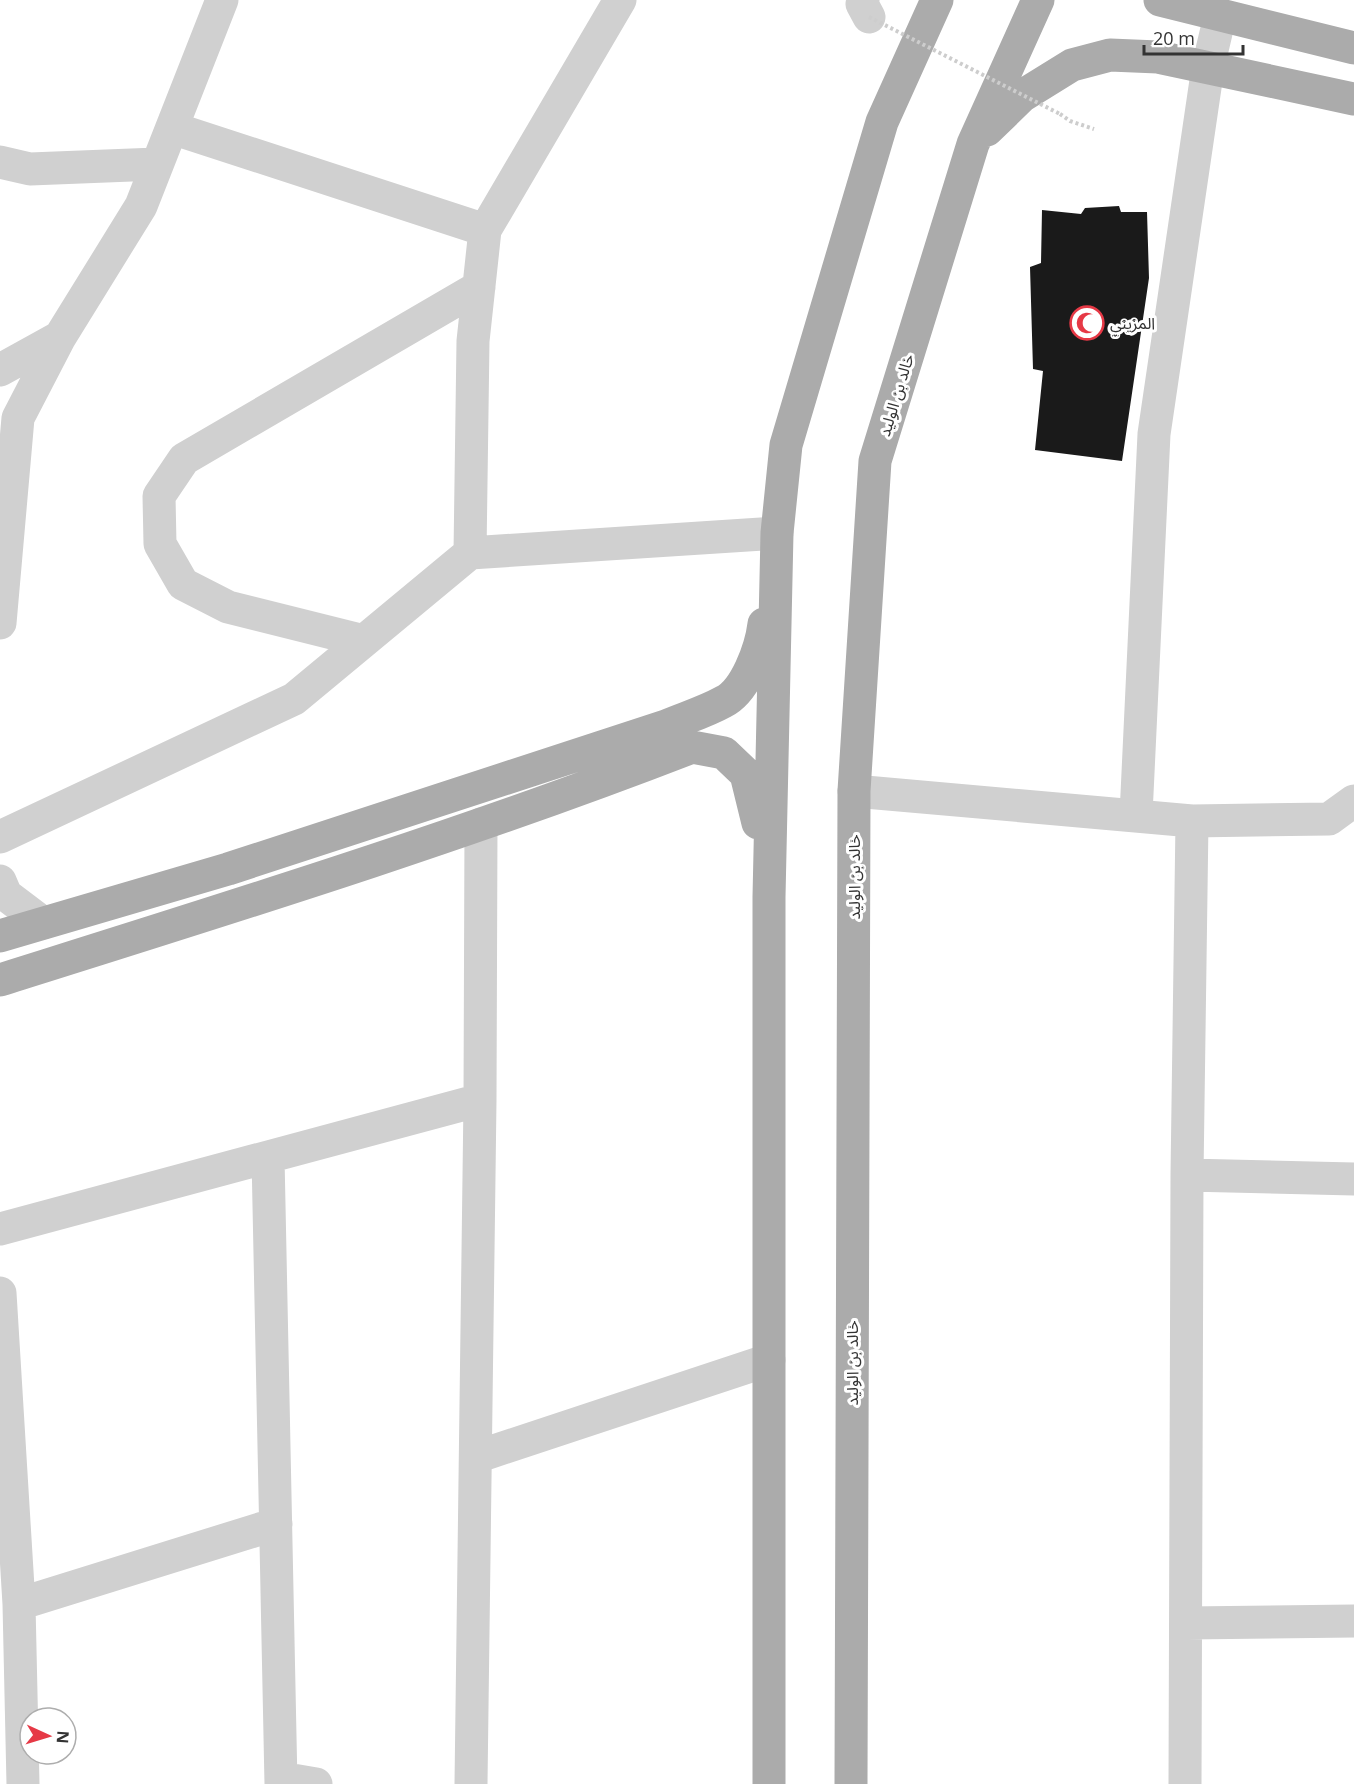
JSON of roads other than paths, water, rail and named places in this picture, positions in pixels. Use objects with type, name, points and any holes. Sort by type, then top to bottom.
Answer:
[{"type":"main road","points":[[0,936],[239,866],[655,730],[726,702],[745,680],[762,639],[777,533],[786,445],[882,122],[937,0]]},
{"type":"main road","name":"خالد بن الوليد","points":[[851,1784],[854,791],[875,461],[973,144],[1038,0]]},
{"type":"main road","points":[[1160,0],[1354,48]]},
{"type":"main road","points":[[973,144],[1022,96],[1072,65],[1110,55],[1158,57],[1354,99]]},
{"type":"main road","points":[[769,1784],[769,897],[777,533]]},
{"type":"main road","points":[[0,980],[238,906],[481,824],[692,747],[724,753],[747,774],[757,815],[769,897]]},
{"type":"street","points":[[0,623],[18,418],[60,337],[141,206],[222,0]]},
{"type":"street","points":[[470,553],[473,341],[485,230],[620,0]]},
{"type":"street","points":[[1136,816],[1154,434],[1208,67],[1220,16]]},
{"type":"street","points":[[172,128],[485,230]]},
{"type":"street","points":[[0,162],[30,170],[157,164]]},
{"type":"street","points":[[364,641],[228,607],[183,584],[160,544],[159,496],[184,459],[479,287]]},
{"type":"street","points":[[0,370],[60,337]]},
{"type":"street","points":[[0,837],[294,699],[470,553],[777,533]]},
{"type":"street","points":[[854,791],[1192,821],[1346,814]]},
{"type":"street","points":[[1185,1784],[1187,1175],[1192,821]]},
{"type":"street","points":[[471,1784],[480,1100],[481,824]]},
{"type":"street","points":[[0,881],[6,895],[43,923]]},
{"type":"street","points":[[0,1229],[480,1100]]},
{"type":"street","points":[[268,1157],[281,1781],[316,1784]]},
{"type":"street","points":[[1187,1175],[1354,1179]]},
{"type":"street","points":[[0,1293],[19,1604],[23,1784]]},
{"type":"street","points":[[476,1457],[769,1359]]},
{"type":"street","points":[[19,1604],[276,1524]]},
{"type":"street","points":[[1187,1623],[1354,1621]]},
{"type":"place","name":"المزيني","points":[[1087,323]]}]
